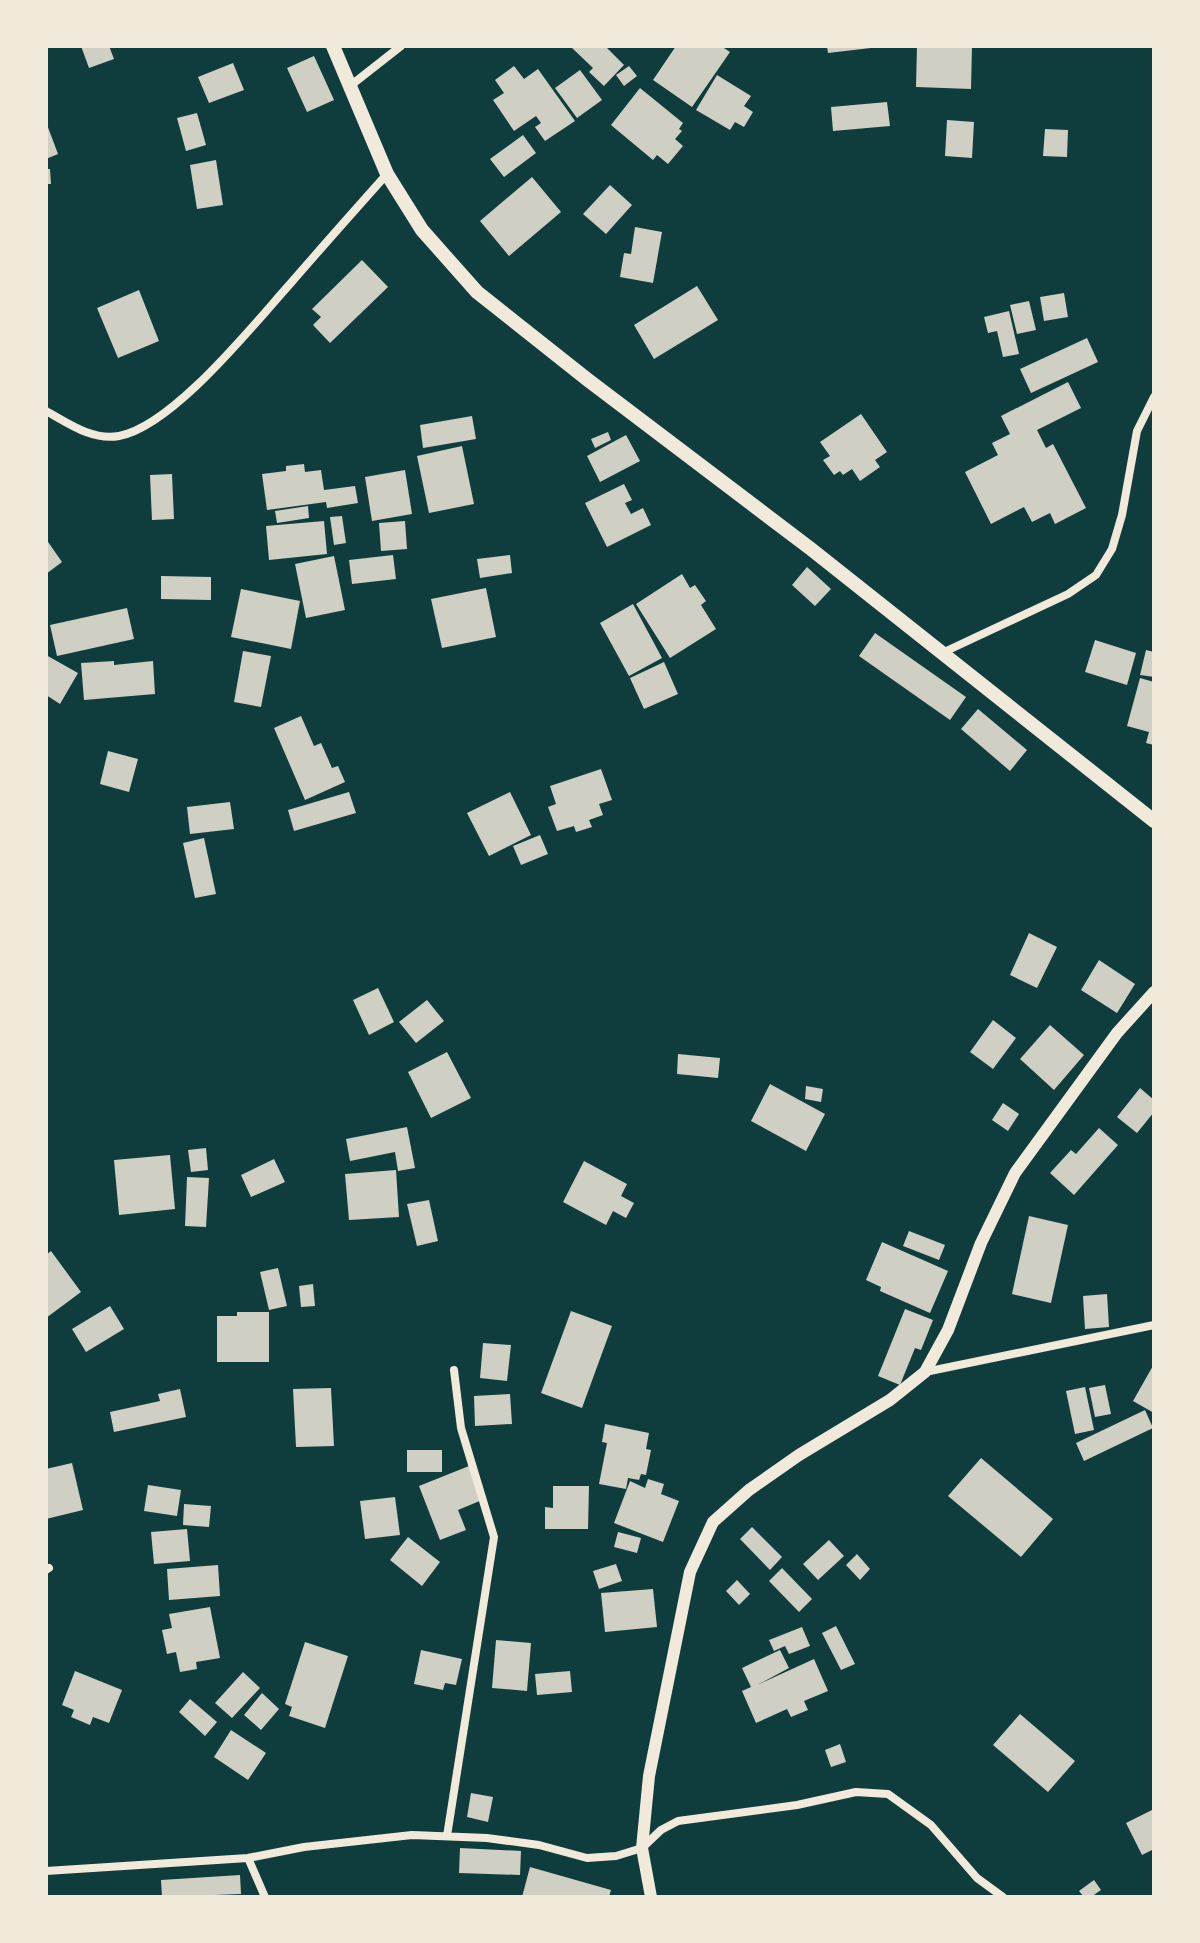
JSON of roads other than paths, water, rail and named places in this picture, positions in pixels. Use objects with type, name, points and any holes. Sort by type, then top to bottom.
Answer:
[{"type":"main road","points":[[333,46],[387,174],[422,230],[477,292],[1154,821]]},
{"type":"street","points":[[350,86],[401,46]]},
{"type":"street","points":[[46,411],[90,435],[119,436],[149,422],[197,386],[228,354],[387,174]]},
{"type":"street","points":[[942,653],[1068,594],[1096,575],[1112,549],[1122,515],[1137,431],[1153,401]]},
{"type":"street","points":[[651,1897],[642,1848],[649,1776],[690,1572],[713,1522],[761,1481],[890,1400],[925,1372],[948,1330],[981,1243],[1015,1173],[1117,1033],[1154,992]]},
{"type":"street","points":[[925,1372],[1154,1325]]},
{"type":"street","points":[[447,1836],[494,1537],[461,1428],[454,1370]]},
{"type":"street","points":[[46,1871],[248,1858],[304,1847],[412,1835],[487,1838],[539,1845],[587,1858],[616,1856],[642,1848],[661,1830],[678,1821],[797,1805],[856,1792],[873,1792],[888,1794],[931,1825],[977,1878],[1003,1897]]},
{"type":"street","points":[[248,1858],[265,1897]]}]
